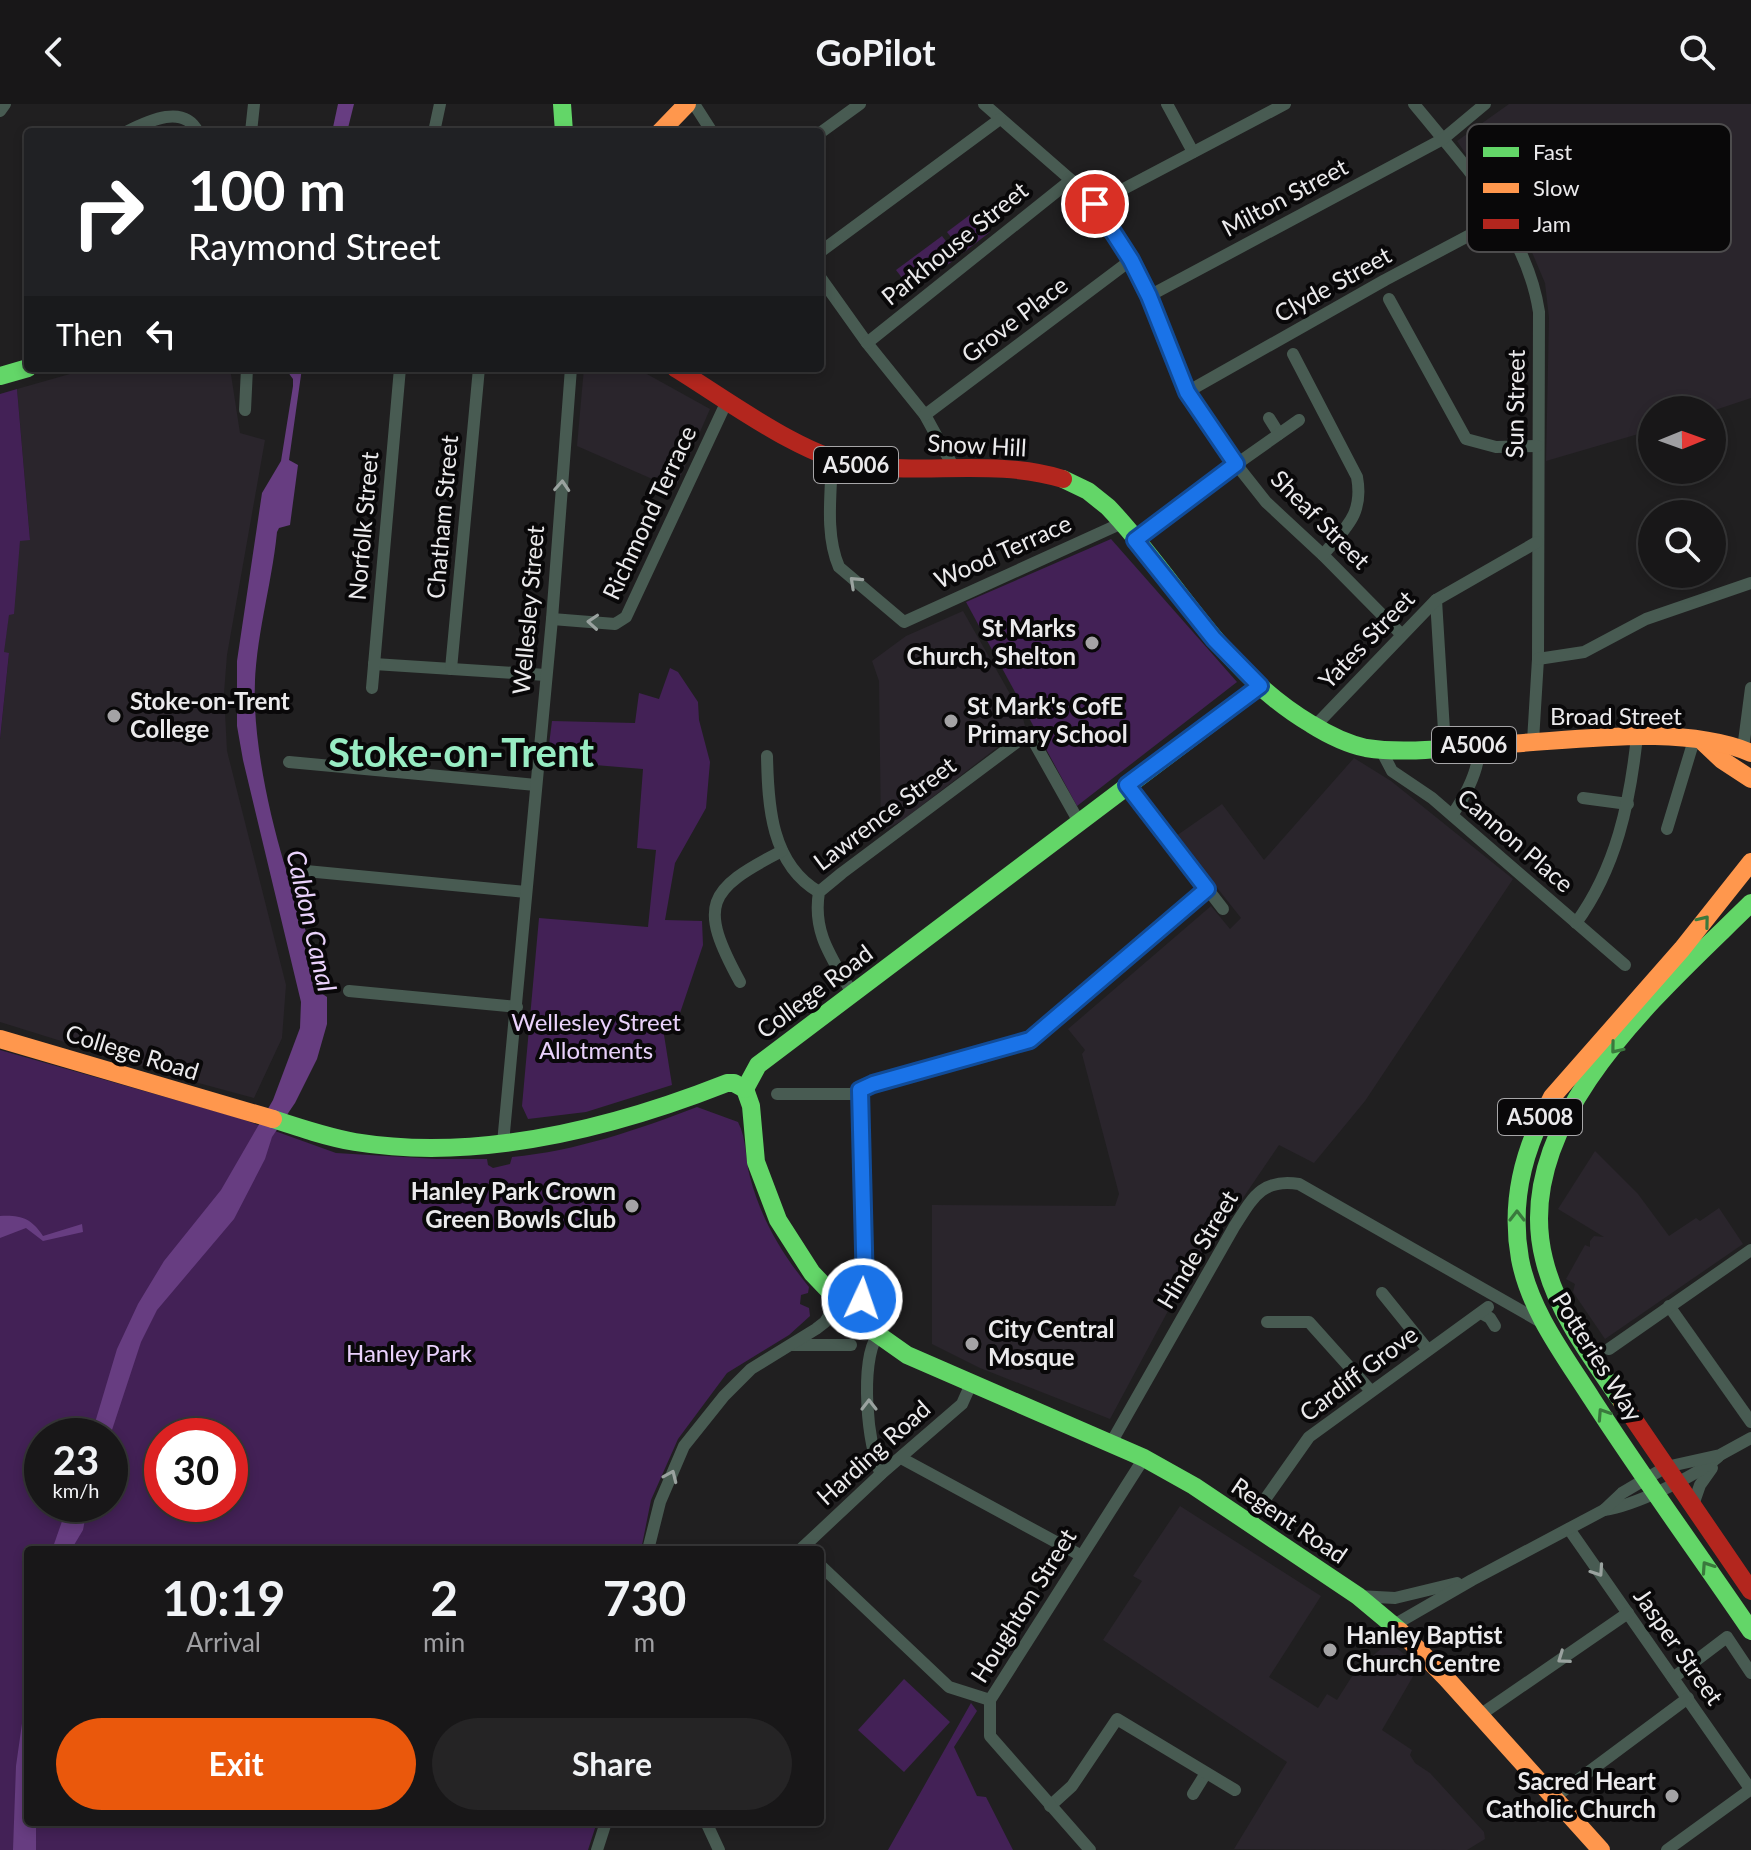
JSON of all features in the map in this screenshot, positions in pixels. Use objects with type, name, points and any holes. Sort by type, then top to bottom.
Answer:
[{"type":"main road","points":[[562,104],[564,128]]},
{"type":"main road","points":[[665,128],[691,106]]},
{"type":"main road","points":[[0,376],[24,369]]},
{"type":"main road","name":"Snow Hill","points":[[681,372],[807,449],[832,459],[862,466],[1025,470],[1061,479]]},
{"type":"main road","name":"Broad Street","points":[[1061,479],[1089,492],[1122,523],[1214,639],[1260,686],[1315,726],[1357,746],[1381,750],[1637,736],[1730,744],[1747,751]]},
{"type":"main road","name":"College Road","points":[[745,1089],[758,1065],[1260,686]]},
{"type":"main road","name":"Broad Street","points":[[1699,742],[1751,779]]},
{"type":"main road","name":"Potteries Way","points":[[1751,862],[1682,949],[1566,1079],[1541,1116],[1522,1165],[1516,1222],[1520,1259],[1529,1292],[1544,1324],[1650,1486],[1751,1631]]},
{"type":"main road","name":"Potteries Way","points":[[1751,903],[1667,989],[1601,1067],[1560,1128],[1550,1152],[1541,1191],[1539,1234],[1555,1291],[1571,1327],[1751,1591]]},
{"type":"main road","name":"College Road","points":[[0,1039],[287,1124],[370,1144],[444,1146],[503,1143]]},
{"type":"main road","points":[[503,1143],[539,1139],[619,1122],[727,1083],[745,1089]]},
{"type":"main road","name":"Regent Road","points":[[745,1089],[751,1105],[755,1157],[770,1205],[798,1255],[837,1303],[877,1336],[907,1355],[1144,1458],[1249,1522],[1358,1596],[1394,1625],[1480,1715],[1555,1797],[1592,1847]]},
{"type":"street","points":[[0,111],[5,104]]},
{"type":"street","points":[[252,128],[254,104]]},
{"type":"street","points":[[435,128],[440,104]]},
{"type":"street","points":[[824,130],[860,104]]},
{"type":"street","name":"Sheaf Street","points":[[984,104],[1095,204],[1131,260],[1149,296],[1187,392],[1236,464],[1266,502],[1401,634]]},
{"type":"street","points":[[1167,104],[1193,152]]},
{"type":"street","points":[[1095,204],[1283,104]]},
{"type":"street","name":"Sun Street","points":[[1414,104],[1467,171]]},
{"type":"street","name":"Milton Street","points":[[1149,296],[1443,139],[1485,104]]},
{"type":"street","points":[[691,106],[709,128]]},
{"type":"street","points":[[136,128],[174,113],[185,114],[196,128]]},
{"type":"street","points":[[824,249],[1000,119]]},
{"type":"street","name":"Parkhouse Street","points":[[867,343],[1071,180]]},
{"type":"street","name":"Clyde Street","points":[[1187,392],[1467,237]]},
{"type":"street","name":"Sun Street","points":[[1521,252],[1537,297],[1539,312],[1538,659],[1533,741]]},
{"type":"street","name":"Grove Place","points":[[925,415],[1131,260]]},
{"type":"street","points":[[824,283],[867,343],[925,415],[954,468]]},
{"type":"street","points":[[1389,299],[1466,439],[1496,447],[1537,446]]},
{"type":"street","points":[[1293,354],[1357,477],[1360,492],[1354,518],[1323,555]]},
{"type":"street","points":[[245,410],[247,372]]},
{"type":"street","name":"Norfolk Street","points":[[372,688],[400,372]]},
{"type":"street","name":"Chatham Street","points":[[451,669],[479,372]]},
{"type":"street","name":"Wellesley Street","points":[[503,1143],[552,619],[571,372]]},
{"type":"street","name":"Richmond Terrace","points":[[552,619],[615,624],[626,617],[727,401]]},
{"type":"street","points":[[1269,418],[1279,434]]},
{"type":"street","points":[[1135,540],[1299,420]]},
{"type":"street","name":"Wood Terrace","points":[[832,459],[831,541],[839,567],[904,622],[1122,523]]},
{"type":"street","name":"Yates Street","points":[[1315,726],[1436,600],[1537,542]]},
{"type":"street","points":[[1538,659],[1584,652],[1646,619],[1751,583]]},
{"type":"street","points":[[1436,600],[1445,747]]},
{"type":"street","points":[[374,664],[546,675]]},
{"type":"street","points":[[1747,751],[1751,688]]},
{"type":"street","name":"Lawrence Street","points":[[853,995],[819,930],[816,911],[819,892],[1029,733],[1079,822]]},
{"type":"street","points":[[1576,923],[1591,903],[1607,868],[1628,804],[1637,736]]},
{"type":"street","points":[[1667,829],[1699,742]]},
{"type":"street","points":[[1452,815],[1463,799],[1480,758],[1479,744]]},
{"type":"street","name":"Cannon Place","points":[[1381,750],[1392,771],[1432,798],[1625,965]]},
{"type":"street","points":[[767,756],[771,810],[782,851],[791,870],[819,892]]},
{"type":"street","points":[[289,762],[536,785]]},
{"type":"street","points":[[1127,785],[1223,909]]},
{"type":"street","points":[[1583,798],[1628,804]]},
{"type":"street","points":[[740,982],[716,931],[715,910],[729,882],[745,869],[782,851]]},
{"type":"street","points":[[306,871],[526,892]]},
{"type":"street","points":[[777,1094],[851,1094],[873,1084],[1030,1040],[1207,889]]},
{"type":"street","points":[[349,991],[517,1007]]},
{"type":"street","points":[[853,1316],[865,1289],[860,1090]]},
{"type":"street","name":"Hinde Street","points":[[1111,1443],[1234,1227],[1253,1197],[1268,1186],[1299,1184],[1544,1324]]},
{"type":"street","points":[[1609,1349],[1751,1250]]},
{"type":"street","points":[[1382,1293],[1428,1350]]},
{"type":"street","points":[[649,1546],[660,1502],[684,1446],[724,1396],[751,1369],[825,1322],[837,1303]]},
{"type":"street","points":[[1669,1306],[1751,1422]]},
{"type":"street","name":"Cardiff Grove","points":[[1249,1522],[1309,1437],[1484,1310],[1495,1326]]},
{"type":"street","points":[[1267,1322],[1309,1322],[1370,1390]]},
{"type":"street","points":[[877,1336],[869,1359],[869,1435],[874,1460],[881,1474]]},
{"type":"street","points":[[792,1345],[851,1345]]},
{"type":"street","name":"Harding Road","points":[[805,1546],[881,1474],[962,1404],[971,1384]]},
{"type":"street","points":[[1394,1625],[1604,1510],[1620,1508],[1671,1475],[1702,1471],[1720,1455],[1751,1438]]},
{"type":"street","points":[[1693,1505],[1700,1485],[1720,1455]]},
{"type":"street","points":[[901,1458],[1080,1555]]},
{"type":"street","name":"Houghton Street","points":[[1090,1850],[990,1736],[990,1700],[1144,1458]]},
{"type":"street","name":"Jasper Street","points":[[1569,1529],[1751,1790]]},
{"type":"street","points":[[824,1569],[949,1687],[990,1700]]},
{"type":"street","points":[[1358,1596],[1395,1598],[1472,1580]]},
{"type":"street","points":[[1480,1715],[1628,1613]]},
{"type":"street","points":[[1673,1678],[1727,1637],[1751,1673]]},
{"type":"street","points":[[1555,1797],[1688,1698]]},
{"type":"street","points":[[1050,1806],[1072,1786],[1117,1719],[1235,1790]]},
{"type":"street","points":[[1193,1794],[1206,1773]]},
{"type":"street","points":[[1667,1850],[1751,1790]]},
{"type":"street","points":[[597,1850],[605,1826]]},
{"type":"street","points":[[708,1826],[719,1850]]},
{"type":"shaded area","points":[[338,104],[354,104],[348,128],[333,128]]},
{"type":"shaded area","points":[[1509,104],[1751,104],[1751,398],[1726,406],[1726,396],[1638,396],[1638,434],[1546,461],[1549,318],[1545,283],[1532,252],[1731,252],[1731,124],[1481,124]]},
{"type":"shaded area","points":[[1467,134],[1467,156],[1457,141]]},
{"type":"shaded area","name":"Stoke-on-Trent College","points":[[77,372],[231,372],[240,433],[265,440],[227,655],[224,693],[227,751],[286,985],[282,1038],[254,1098],[0,1022],[0,739],[9,654],[3,653],[20,540],[30,539],[17,389]]},
{"type":"shaded area","points":[[288,372],[301,372],[289,460],[298,465],[290,525],[279,528],[277,532],[256,663],[255,707],[269,806],[310,944],[321,993],[327,997],[327,1024],[317,1059],[295,1103],[272,1137],[265,1159],[234,1219],[157,1310],[141,1342],[116,1418],[96,1418],[117,1349],[138,1304],[164,1261],[221,1190],[273,1100],[300,1028],[301,1002],[237,726],[237,661],[262,493],[281,461],[293,386]]},
{"type":"shaded area","points":[[584,372],[643,372],[710,409],[675,489],[577,446]]},
{"type":"shaded area","name":"St Mark's CofE Primary School","points":[[963,611],[1022,715],[1025,726],[903,820],[881,832],[879,681],[872,661],[906,636]]},
{"type":"shaded area","points":[[1354,758],[1391,781],[1513,879],[1365,1101],[1314,1163],[1279,1145],[1175,1298],[1110,1419],[980,1368],[932,1344],[932,1205],[1115,1206],[1119,1194],[1082,1054],[1085,1050],[1068,1029],[1211,906],[1230,929],[1241,918],[1176,836],[1222,804],[1264,860]]},
{"type":"shaded area","points":[[1595,1151],[1638,1194],[1669,1236],[1696,1218],[1700,1221],[1719,1208],[1743,1244],[1605,1339],[1573,1292],[1575,1284],[1566,1279],[1585,1245],[1590,1247],[1594,1236],[1604,1237],[1558,1209]]},
{"type":"shaded area","points":[[0,1216],[25,1219],[43,1236],[82,1224],[83,1232],[43,1241],[26,1228],[0,1238]]},
{"type":"shaded area","points":[[1180,1506],[1321,1596],[1269,1677],[1318,1708],[1327,1694],[1337,1700],[1356,1670],[1389,1642],[1419,1666],[1382,1730],[1412,1750],[1410,1755],[1415,1763],[1430,1773],[1484,1832],[1485,1839],[1467,1850],[1234,1849],[1287,1762],[1103,1640],[1142,1581],[1133,1576]]},
{"type":"shaded area","points":[[62,1522],[85,1522],[73,1546],[53,1546]]},
{"type":"shaded area","points":[[24,1709],[24,1826],[36,1826],[36,1850],[13,1850],[16,1766]]},
{"type":"green space","points":[[975,211],[990,232],[963,253],[947,232]]},
{"type":"green space","points":[[942,236],[958,257],[912,291],[896,270]]},
{"type":"green space","points":[[17,389],[30,540],[20,541],[14,614],[9,615],[4,652],[9,653],[0,739],[0,394]]},
{"type":"green space","points":[[1111,539],[1237,682],[1077,806],[966,602]]},
{"type":"green space","name":"Wellesley Street Allotments","points":[[670,668],[678,672],[698,702],[699,720],[710,762],[706,808],[675,863],[665,920],[702,921],[703,945],[679,1016],[661,1016],[672,1085],[586,1112],[528,1119],[522,1106],[539,918],[648,927],[656,850],[637,848],[643,769],[547,761],[552,721],[635,723],[639,693],[659,699]]},
{"type":"green space","name":"Hanley Park","points":[[0,1050],[239,1118],[336,1153],[487,1159],[488,1165],[493,1168],[510,1164],[512,1157],[559,1150],[606,1138],[697,1107],[738,1122],[750,1177],[766,1222],[809,1287],[808,1293],[801,1295],[800,1304],[809,1308],[810,1316],[789,1335],[727,1373],[678,1439],[651,1500],[642,1546],[24,1546],[24,1826],[596,1826],[588,1850],[0,1850]]},
{"type":"green space","points":[[904,1679],[950,1722],[904,1772],[858,1730]]},
{"type":"green space","points":[[971,1703],[977,1711],[954,1747],[977,1796],[986,1797],[1013,1850],[888,1850]]},
{"type":"traffic: fast","points":[[562,104],[564,128]]},
{"type":"traffic: fast","points":[[0,376],[24,369]]},
{"type":"traffic: fast","points":[[1063,479],[1088,491],[1108,507],[1251,678],[1280,703],[1317,728],[1352,744],[1383,750],[1506,744]]},
{"type":"traffic: fast","points":[[745,1089],[758,1065],[1260,686]]},
{"type":"traffic: fast","points":[[1622,1402],[1566,1316],[1544,1259],[1539,1207],[1549,1157],[1571,1108],[1601,1062],[1638,1017],[1751,903]]},
{"type":"traffic: fast","points":[[273,1119],[355,1142],[449,1148],[545,1137],[592,1127],[727,1083],[745,1089]]},
{"type":"traffic: fast","points":[[745,1089],[751,1106],[756,1162],[778,1220],[812,1273],[856,1319],[907,1355],[1144,1458],[1194,1486],[1358,1596],[1400,1631]]},
{"type":"traffic: fast","points":[[1542,1117],[1528,1151],[1517,1204],[1520,1259],[1532,1297],[1560,1349],[1611,1428],[1751,1631]]},
{"type":"traffic: slow","points":[[664,128],[687,104]]},
{"type":"traffic: slow","points":[[1506,744],[1663,736],[1724,744],[1751,753]]},
{"type":"traffic: slow","points":[[1704,743],[1722,760],[1751,779]]},
{"type":"traffic: slow","points":[[1542,1117],[1552,1097],[1682,949],[1751,862]]},
{"type":"traffic: slow","points":[[0,1039],[273,1119]]},
{"type":"traffic: slow","points":[[1400,1631],[1601,1850]]},
{"type":"traffic: jam","points":[[681,372],[766,426],[840,461],[888,468],[1014,470],[1063,479]]},
{"type":"traffic: jam","points":[[1622,1402],[1751,1591]]},
{"type":"place","name":"St Marks Church, Shelton","points":[[1092,643]]},
{"type":"place","name":"Stoke-on-Trent College","points":[[114,716]]},
{"type":"place","name":"St Mark's CofE Primary School","points":[[951,721]]},
{"type":"place","name":"Hanley Park Crown Green Bowls Club","points":[[632,1206]]},
{"type":"place","name":"City Central Mosque","points":[[972,1344]]},
{"type":"place","name":"Hanley Baptist Church Centre","points":[[1330,1650]]},
{"type":"place","name":"Sacred Heart Catholic Church","points":[[1672,1796]]},
{"type":"district","name":"Stoke-on-Trent","points":[[461,753]]},
{"type":"route","points":[[862,1299],[865,1289],[860,1090],[1030,1040],[1207,889],[1127,785],[1260,686],[1214,639],[1135,540],[1236,464],[1187,392],[1149,296],[1131,260],[1095,204]]},
{"type":"water label","name":"Caldon Canal","points":[[311,921]]}]
